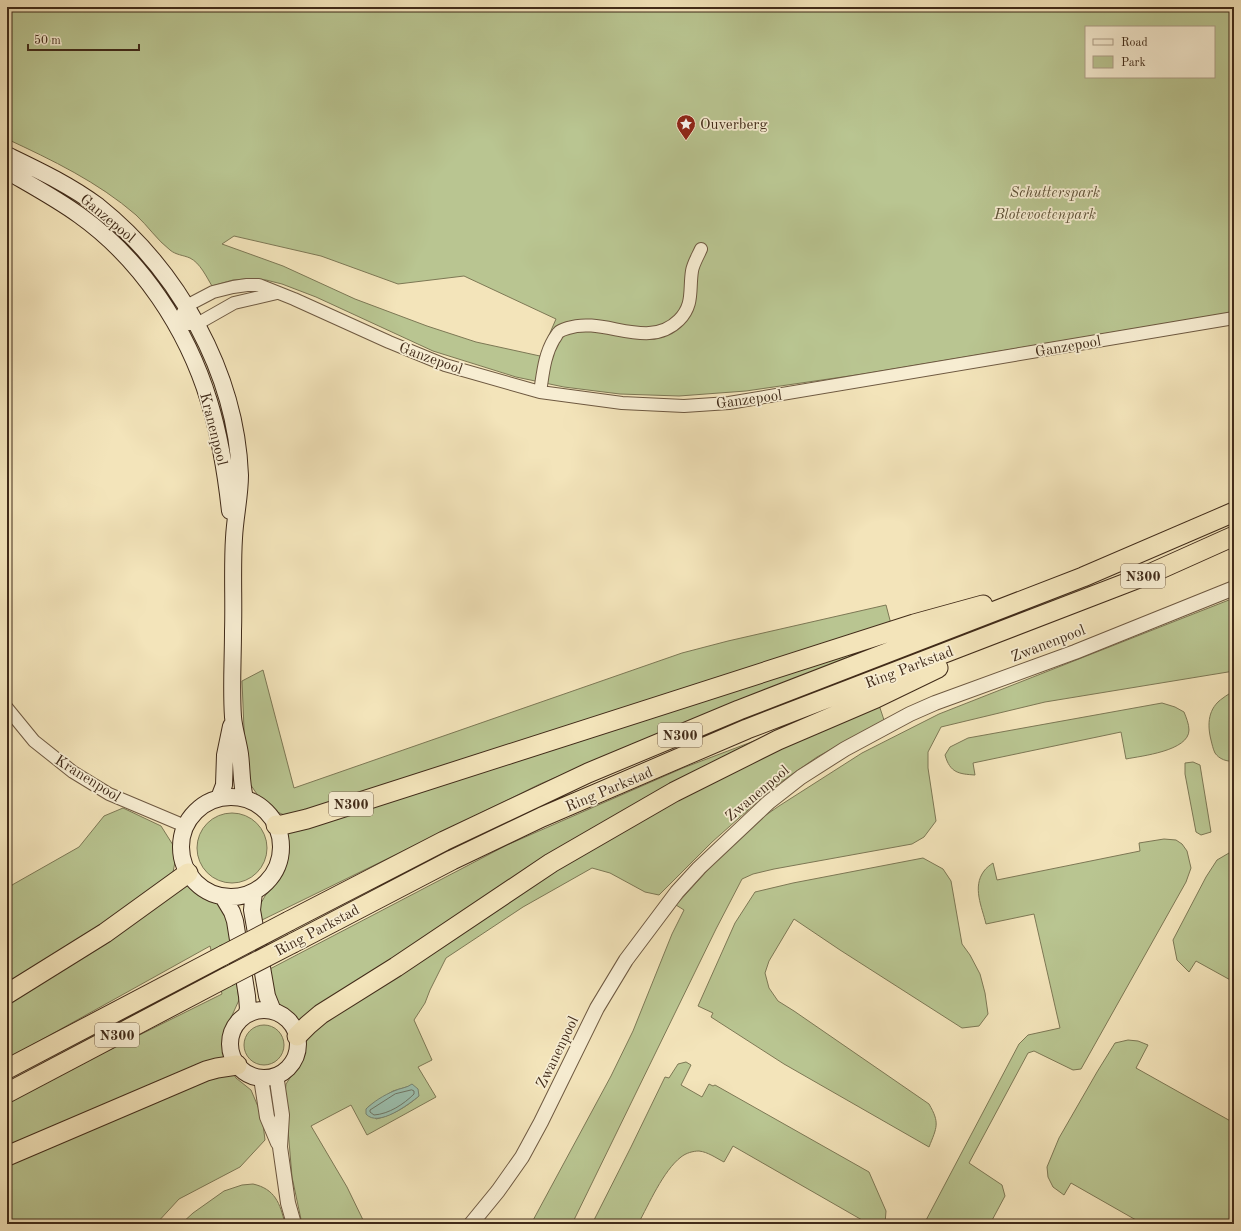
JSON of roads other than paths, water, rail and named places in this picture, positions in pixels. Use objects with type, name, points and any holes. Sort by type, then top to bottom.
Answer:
[{"type":"highway","name":"Ring Parkstad","points":[[7,1070],[444,841],[588,774],[739,710],[1083,577],[1234,512]]},
{"type":"highway","name":"Ring Parkstad","points":[[7,1093],[452,860],[557,811],[748,729],[1147,574],[1234,536]]},
{"type":"highway","name":"N300","points":[[276,825],[307,819],[914,624],[1083,577]]},
{"type":"highway","name":"N300","points":[[297,1036],[321,1014],[396,967],[551,863],[674,792],[778,740],[876,698],[1050,612]]},
{"type":"highway","points":[[7,994],[105,933],[188,873]]},
{"type":"highway","points":[[7,1156],[206,1071],[237,1064]]},
{"type":"main road","name":"Ganzepool","points":[[7,155],[65,184],[110,217],[149,256],[170,283],[197,324]]},
{"type":"main road","name":"Ganzepool","points":[[7,171],[79,215],[105,236],[141,274],[176,324]]},
{"type":"main road","name":"Kranenpool","points":[[176,324],[196,364],[214,419],[224,466],[234,539]]},
{"type":"main road","name":"Kranenpool","points":[[197,324],[221,380],[233,424],[240,475],[234,539],[233,718],[240,755],[242,786],[245,798]]},
{"type":"main road","name":"Kranenpool","points":[[219,798],[224,785],[225,755],[233,718]]},
{"type":"main road","points":[[234,796],[245,798],[259,804],[270,814],[276,825],[280,834],[282,850],[279,864],[276,871],[267,883],[254,892],[239,897],[223,897],[214,895],[199,886],[188,873],[181,854],[182,834],[192,815],[203,806],[219,798],[234,796]]},
{"type":"main road","points":[[254,892],[252,910],[267,996],[273,1011]]},
{"type":"main road","points":[[223,897],[232,912],[235,921],[248,1009],[246,1015],[236,1025],[230,1038],[231,1052],[237,1064],[247,1074],[261,1078],[270,1078],[285,1071],[295,1059],[298,1043],[297,1036],[290,1023],[285,1018],[273,1011],[262,1010],[246,1015]]},
{"type":"street","points":[[540,392],[548,349],[560,331],[575,326],[594,325],[647,334],[660,332],[679,320],[688,308],[692,269],[701,249]]},
{"type":"street","name":"Ganzepool","points":[[176,324],[186,307],[213,292],[247,285],[259,286],[294,299],[389,342],[445,365],[540,392],[622,403],[676,406],[729,403],[1234,318]]},
{"type":"street","points":[[176,324],[197,324],[234,303],[277,293]]},
{"type":"street","name":"Zwanenpool","points":[[471,1224],[522,1158],[597,1008],[626,960],[677,892],[699,868],[769,802],[801,777],[845,749],[910,714],[935,703],[1140,626],[1234,588]]},
{"type":"street","name":"Kranenpool","points":[[7,708],[34,741],[72,772],[109,794],[185,826]]},
{"type":"street","points":[[278,1075],[277,1081],[282,1115],[280,1147],[288,1203],[294,1224]]},
{"type":"street","points":[[261,1078],[268,1117],[280,1147]]},
{"type":"water","points":[[412,1084],[418,1089],[419,1096],[401,1109],[385,1117],[378,1118],[371,1118],[366,1114],[366,1109],[379,1099]]},
{"type":"place","name":"Ouverberg","points":[[686,141]]},
{"type":"park label","name":"Schutterspark","points":[[1055,192]]},
{"type":"park label","name":"Blotevoetenpark","points":[[1045,214]]}]
